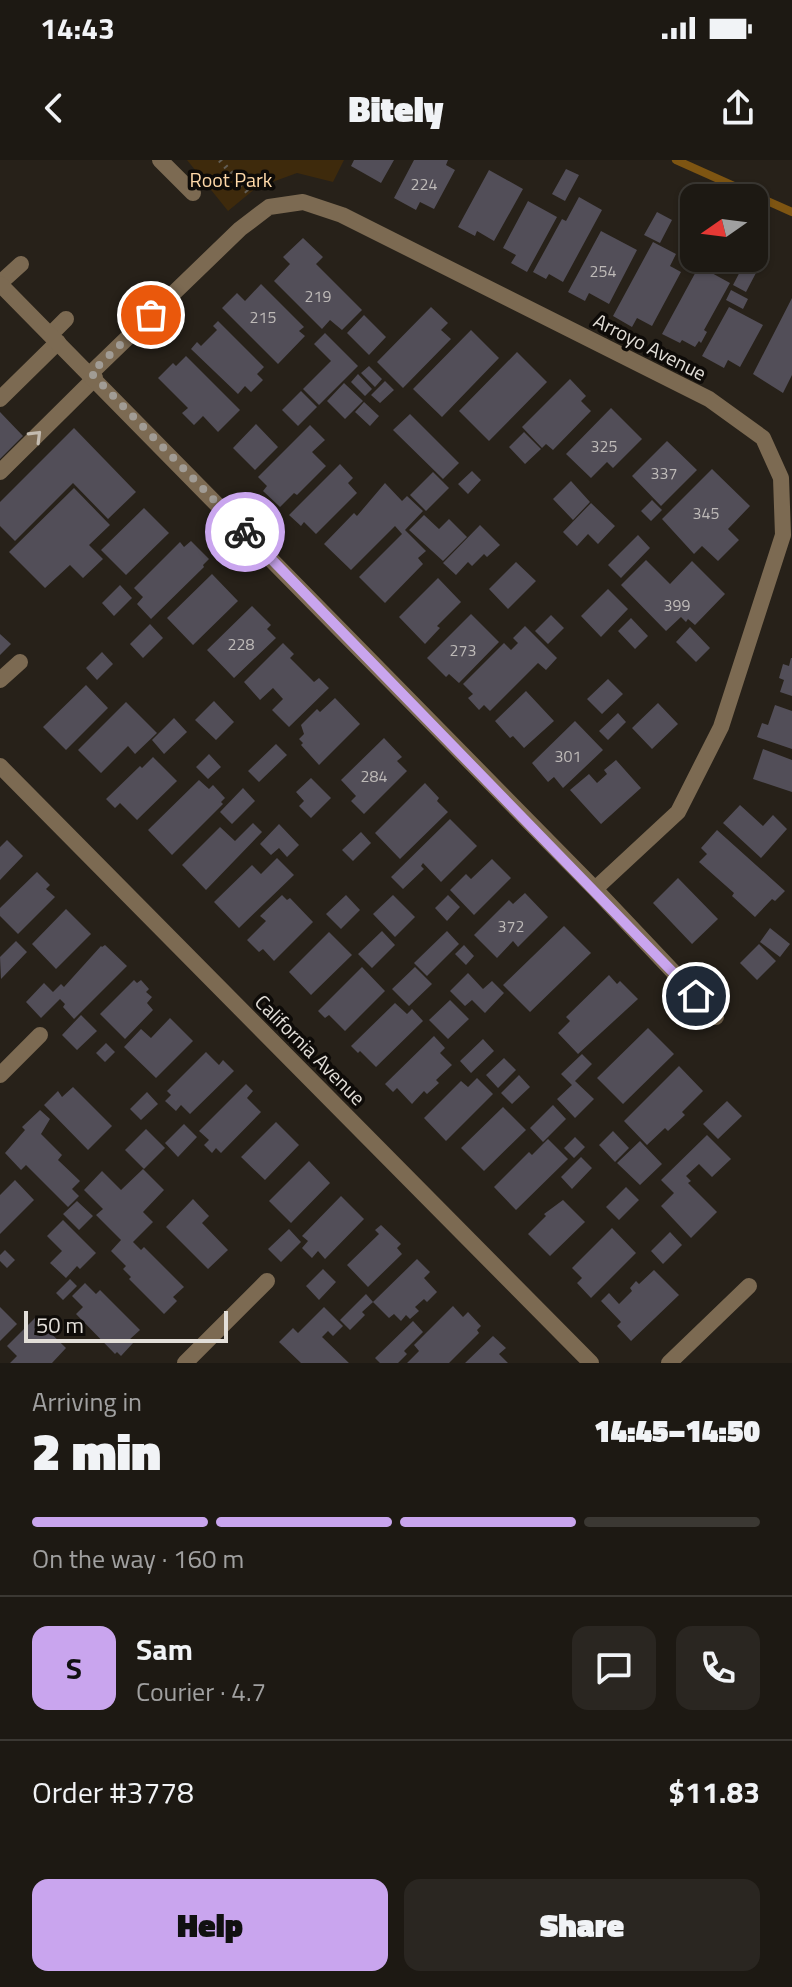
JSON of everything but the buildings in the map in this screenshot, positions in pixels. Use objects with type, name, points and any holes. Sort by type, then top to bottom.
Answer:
[{"type":"street","points":[[160,160],[193,193]]},
{"type":"street","name":"Arroyo Avenue","points":[[0,472],[240,229],[269,207],[303,202],[342,215],[709,399],[763,438],[781,478],[783,535],[721,727],[678,812],[595,889]]},
{"type":"street","points":[[21,264],[0,283],[595,889],[716,1017]]},
{"type":"street","points":[[0,399],[54,338],[66,319]]},
{"type":"street","points":[[0,680],[20,662]]},
{"type":"street","name":"California Avenue","points":[[0,766],[591,1363]]},
{"type":"street","points":[[0,1075],[40,1035]]},
{"type":"street","points":[[185,1363],[267,1281]]},
{"type":"street","points":[[669,1363],[749,1286]]},
{"type":"path","points":[[220,160],[263,211]]},
{"type":"green space","name":"Root Park","points":[[187,160],[344,160],[333,182],[297,173],[256,188],[228,211]]},
{"type":"waterway","points":[[676,160],[792,212]]},
{"type":"way so far","points":[[151,315],[91,373],[245,532]]},
{"type":"route","points":[[245,532],[696,996]]}]
